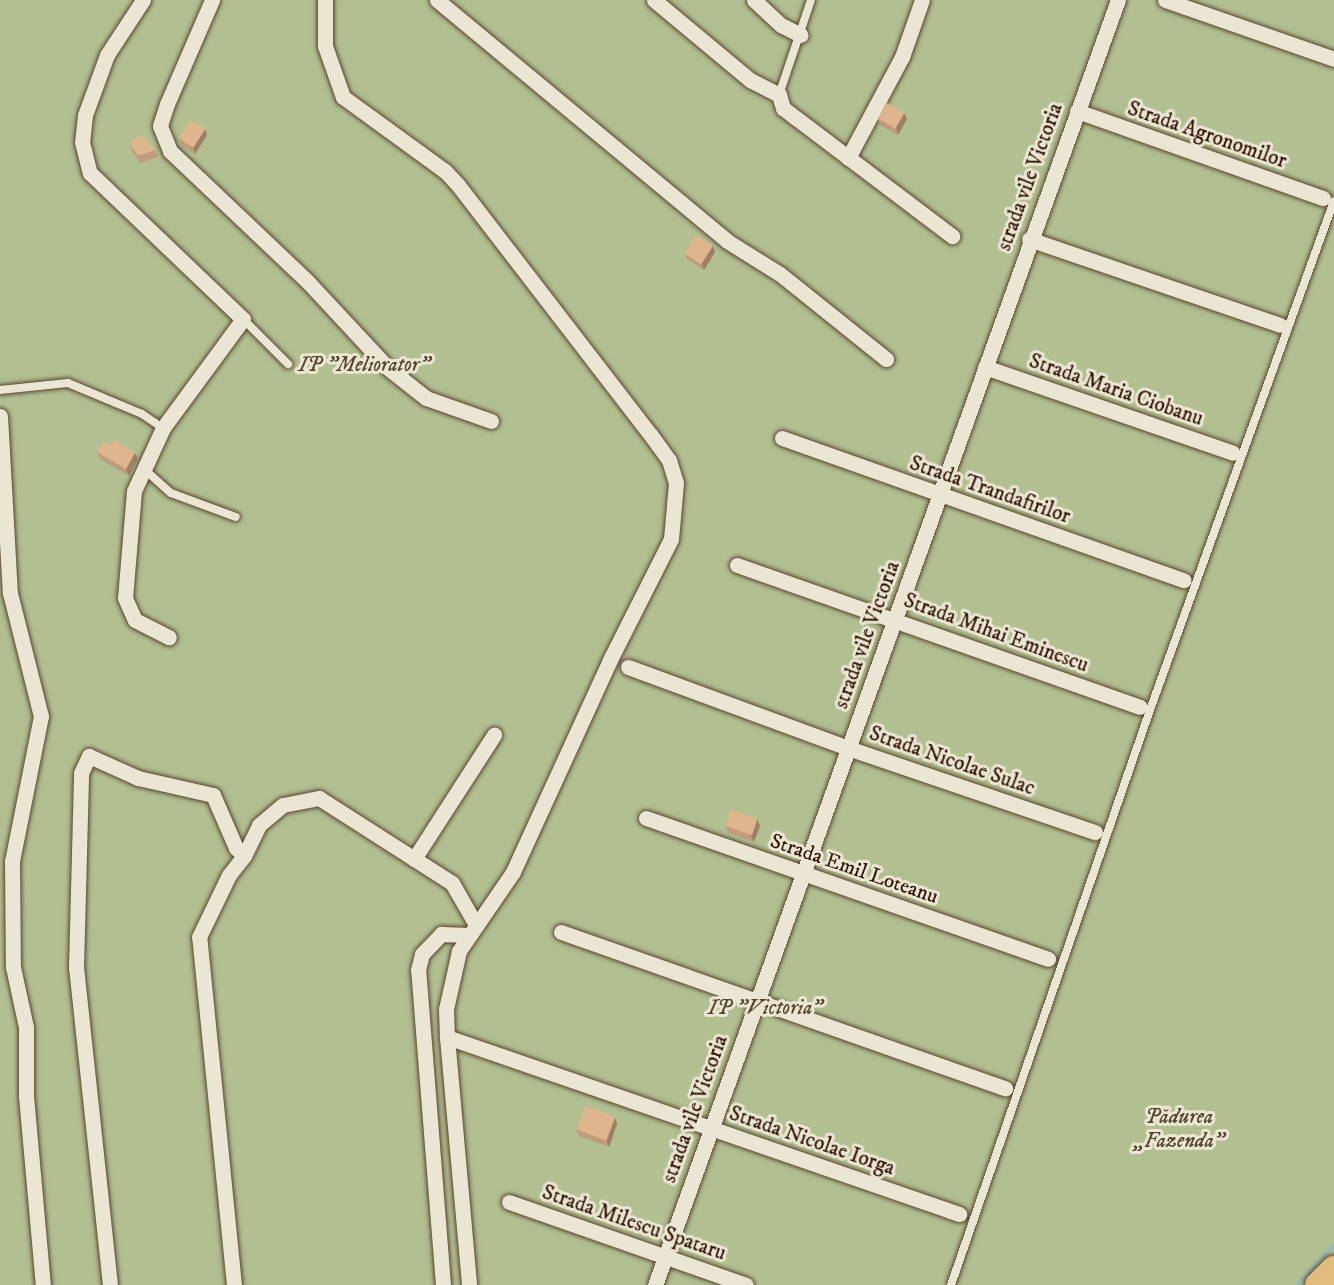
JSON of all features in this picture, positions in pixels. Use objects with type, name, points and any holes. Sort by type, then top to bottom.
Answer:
[{"type":"highway","points":[[1318,1285],[1334,1269]]},
{"type":"street","points":[[143,0],[107,55],[85,115],[82,142],[90,173],[243,319],[163,428],[134,491],[124,598],[135,620],[169,637]]},
{"type":"street","points":[[212,0],[166,104],[160,126],[170,151],[308,282],[388,368],[426,398],[491,421]]},
{"type":"street","points":[[325,0],[324,46],[343,97],[444,171],[468,198],[663,452],[676,483],[671,539],[610,660],[513,872],[471,929],[459,951],[446,1009],[469,1285]]},
{"type":"street","points":[[437,0],[727,241],[780,274],[886,359]]},
{"type":"street","points":[[654,0],[750,80],[779,95],[783,108],[952,236]]},
{"type":"street","points":[[754,0],[781,25],[801,35]]},
{"type":"street","points":[[848,158],[902,57],[921,0]]},
{"type":"street","name":"strada vile Victoria","points":[[655,1285],[710,1127],[896,620],[1029,239],[1118,0]]},
{"type":"street","points":[[1165,0],[1334,59]]},
{"type":"street","name":"Strada Agronomilor","points":[[1077,111],[1329,199]]},
{"type":"street","points":[[1029,239],[1280,325]]},
{"type":"street","name":"Strada Maria Ciobanu","points":[[985,367],[1233,453]]},
{"type":"street","points":[[0,416],[10,592],[41,716],[12,861],[13,967],[26,1027],[26,1096],[43,1285]]},
{"type":"street","name":"Strada Trandafirilor","points":[[782,438],[1184,580]]},
{"type":"street","name":"Strada Mihai Eminescu","points":[[737,565],[1140,707]]},
{"type":"street","name":"Strada Nicolae Sulac","points":[[628,667],[848,748],[1095,832]]},
{"type":"street","points":[[414,859],[494,735]]},
{"type":"street","points":[[110,1285],[76,968],[81,773],[89,756],[138,778],[213,795],[236,848],[244,856]]},
{"type":"street","points":[[234,1285],[199,937],[229,875],[244,856],[259,825],[283,804],[319,798],[452,883],[471,929]]},
{"type":"street","name":"Strada Emil Loteanu","points":[[646,818],[1048,959]]},
{"type":"street","points":[[443,1285],[418,969],[422,954],[441,934],[471,929]]},
{"type":"street","points":[[561,932],[757,1003],[1005,1088]]},
{"type":"street","name":"Strada Nicolae Iorga","points":[[447,1036],[959,1214]]},
{"type":"street","name":"Strada Milescu Spataru","points":[[509,1202],[666,1255],[746,1285]]},
{"type":"lane","points":[[779,95],[811,0]]},
{"type":"lane","points":[[951,1285],[1329,199]]},
{"type":"lane","points":[[243,319],[288,364]]},
{"type":"lane","points":[[0,390],[68,383],[142,414],[163,428]]},
{"type":"lane","points":[[144,469],[171,493],[236,517]]},
{"type":"green space","points":[[0,0],[1334,0],[1334,1255],[1306,1285],[0,1285]]},
{"type":"building","points":[[887,103],[904,113],[895,129],[878,119]]},
{"type":"building","points":[[191,120],[205,129],[193,148],[179,138]]},
{"type":"building","points":[[141,135],[155,150],[138,156],[129,143]]},
{"type":"building","points":[[696,235],[713,246],[701,264],[684,253]]},
{"type":"building","points":[[114,440],[135,453],[126,469],[97,452],[103,442],[110,446]]},
{"type":"building","points":[[731,810],[757,819],[752,835],[725,826]]},
{"type":"building","points":[[585,1106],[615,1117],[607,1140],[576,1129]]},
{"type":"waterway","points":[[1297,1285],[1334,1245]]},
{"type":"park label","name":"IP \"Meliorator\"","points":[[364,365]]},
{"type":"park label","name":"IP \"Victoria\"","points":[[765,1008]]},
{"type":"park label","name":"Pădurea „Fazenda”","points":[[1179,1129]]}]
